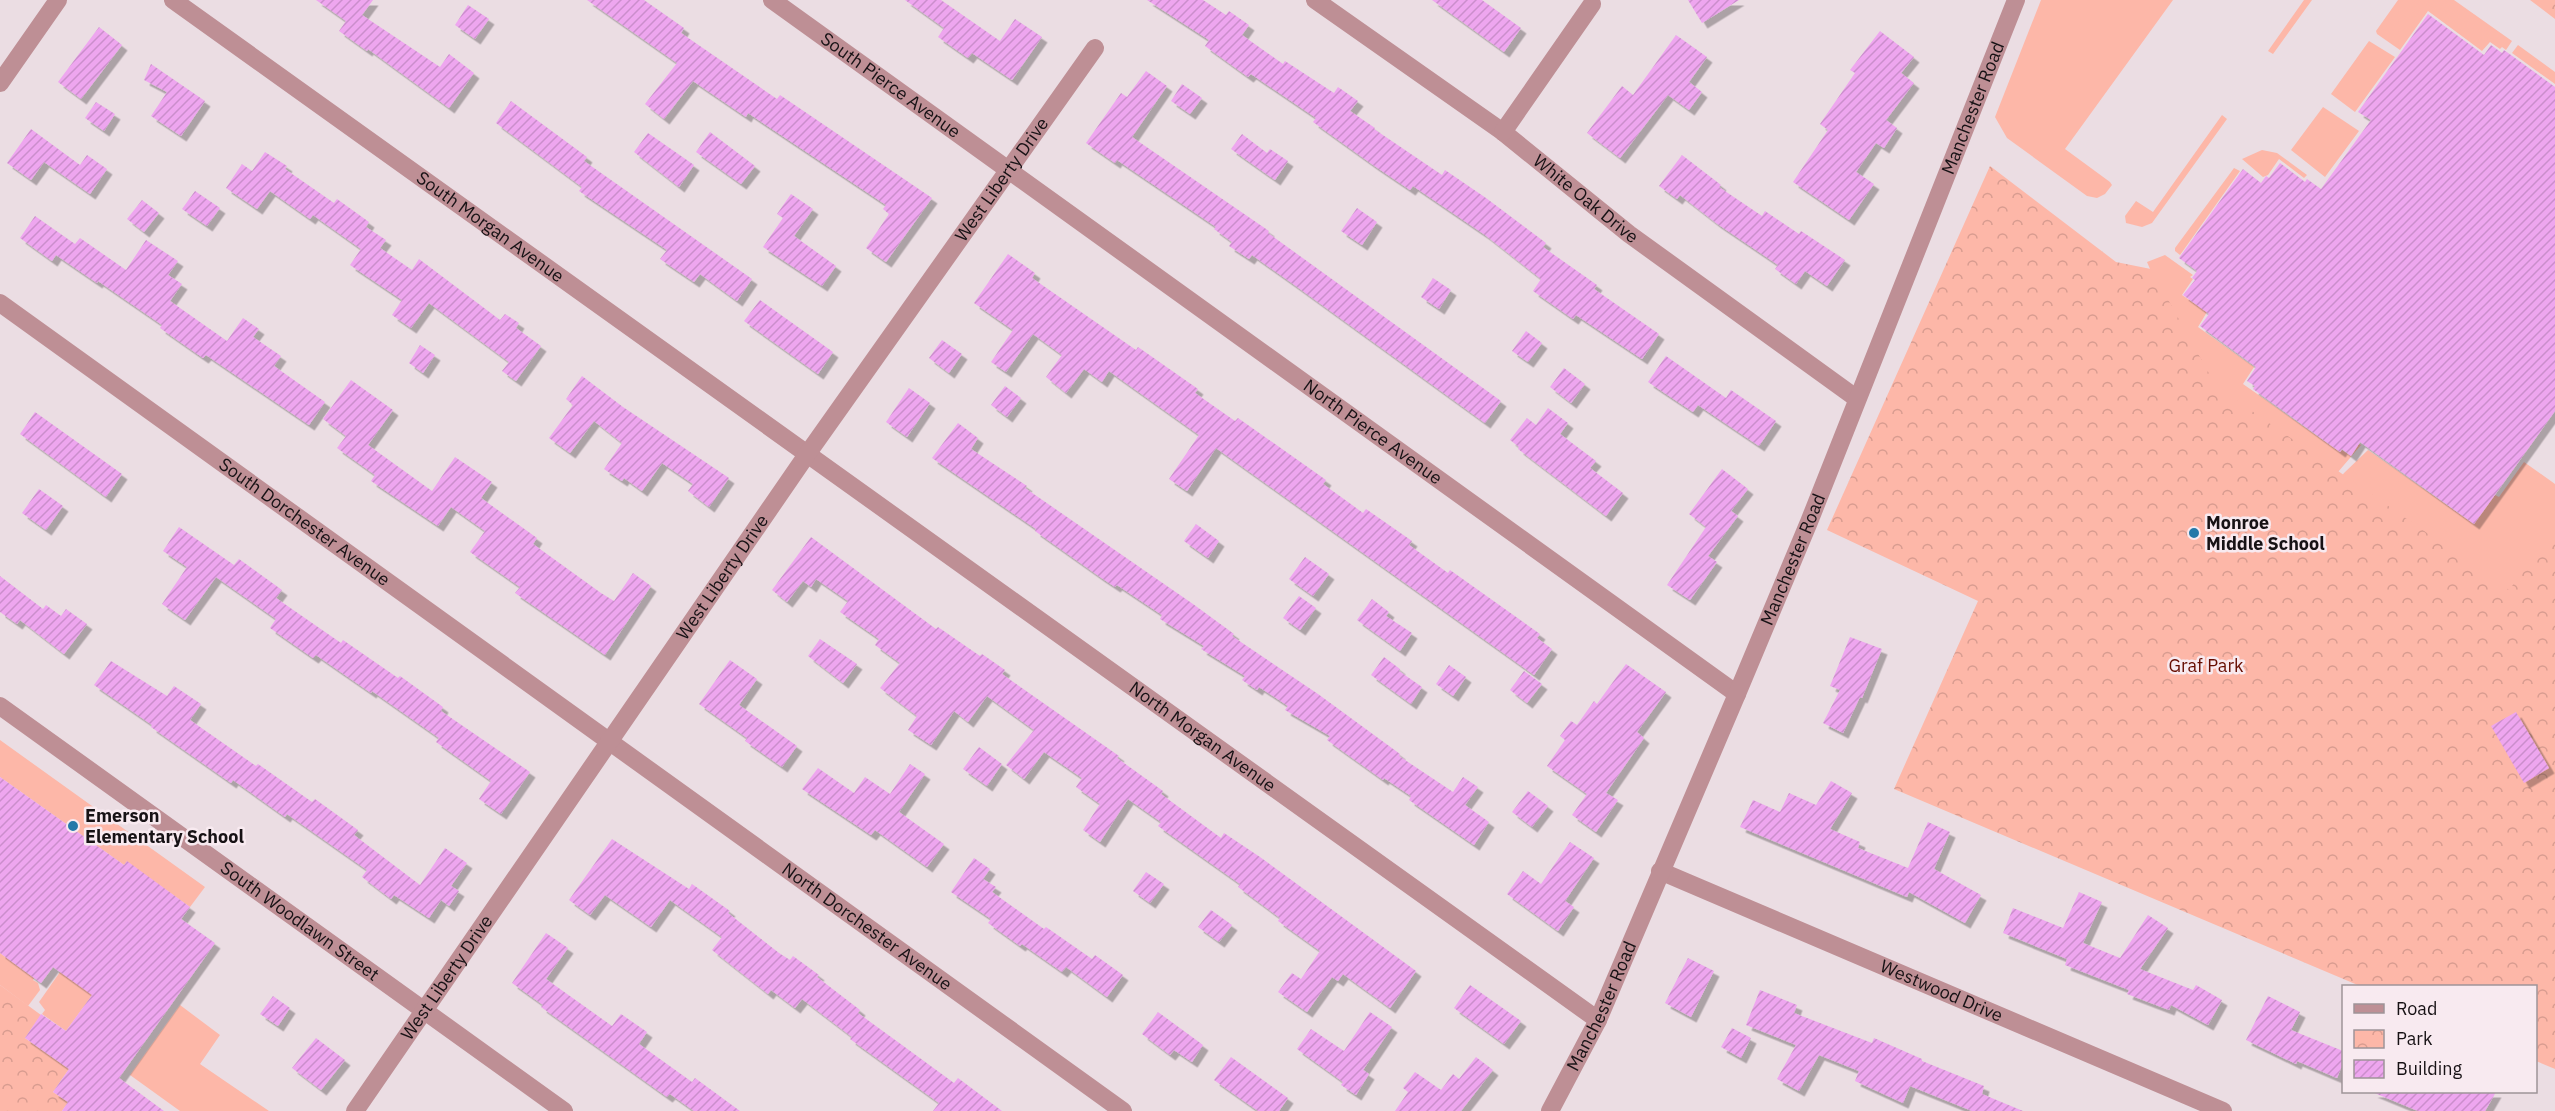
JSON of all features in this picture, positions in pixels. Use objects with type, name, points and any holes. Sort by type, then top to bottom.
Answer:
[{"type":"street","points":[[0,83],[58,0]]},
{"type":"street","name":"South Morgan Avenue","points":[[173,0],[808,453]]},
{"type":"street","name":"South Pierce Avenue","points":[[772,0],[1007,168]]},
{"type":"street","name":"White Oak Drive","points":[[1316,0],[1503,132],[1629,234],[1856,398]]},
{"type":"street","name":"Manchester Road","points":[[1550,1111],[1598,1020],[1737,694],[1809,522],[1856,398],[2016,0]]},
{"type":"street","points":[[1503,132],[1592,4]]},
{"type":"street","name":"West Liberty Drive","points":[[355,1111],[808,453],[1007,168],[1095,48]]},
{"type":"street","name":"North Pierce Avenue","points":[[1007,168],[1737,694]]},
{"type":"street","name":"South Dorchester Avenue","points":[[0,303],[611,741]]},
{"type":"street","name":"North Morgan Avenue","points":[[808,453],[1598,1020]]},
{"type":"street","name":"South Woodlawn Street","points":[[0,706],[564,1111]]},
{"type":"street","name":"North Dorchester Avenue","points":[[611,741],[1123,1111]]},
{"type":"street","name":"Westwood Drive","points":[[1660,871],[2223,1111]]},
{"type":"green space","points":[[2041,0],[2173,0],[2065,149],[2112,185],[2105,194],[2097,198],[2087,196],[2007,138],[1995,117]]},
{"type":"green space","points":[[2304,0],[2312,0],[2273,54],[2268,51]]},
{"type":"green space","points":[[2398,0],[2454,0],[2512,41],[2506,50],[2490,42],[2482,51],[2428,11],[2400,50],[2376,31]]},
{"type":"green space","points":[[2530,0],[2555,0],[2555,19]]},
{"type":"green space","points":[[2369,41],[2395,57],[2355,112],[2331,94]]},
{"type":"green space","points":[[2518,45],[2555,72],[2555,84],[2512,53]]},
{"type":"green space","points":[[2323,107],[2359,131],[2325,177],[2291,150]]},
{"type":"green space","points":[[2222,115],[2227,119],[2152,223],[2142,227],[2126,223],[2125,216],[2136,201],[2153,212]]},
{"type":"green space","points":[[2262,150],[2277,153],[2307,175],[2304,178],[2279,159],[2268,175],[2263,177],[2242,159]]},
{"type":"green space","name":"Graf Park","points":[[1990,166],[2116,262],[2151,269],[2216,386],[2509,590],[2555,529],[2555,1069],[2537,1061],[2537,985],[2358,985],[1894,789],[1978,601],[1827,530]]},
{"type":"green space","points":[[2234,168],[2240,171],[2180,255],[2175,248]]},
{"type":"green space","points":[[2165,255],[2193,275],[2190,277],[2193,279],[2182,295],[2207,312],[2198,327],[2254,367],[2243,384],[2340,452],[2342,450],[2351,456],[2359,444],[2361,445],[2321,492],[2239,429],[2162,297],[2147,262]]},
{"type":"green space","points":[[2368,450],[2474,524],[2495,495],[2499,497],[2524,462],[2555,484],[2555,633],[2327,496],[2344,473]]},
{"type":"green space","points":[[0,740],[205,887],[190,907],[127,862],[124,865],[0,777]]},
{"type":"green space","points":[[0,953],[38,983],[40,990],[28,1006],[0,985]]},
{"type":"green space","points":[[60,972],[79,985],[106,976],[66,1031],[42,1014],[45,1010],[39,1002]]},
{"type":"green space","points":[[0,985],[41,1015],[25,1038],[69,1069],[53,1092],[68,1102],[62,1111],[0,1111]]},
{"type":"green space","points":[[180,1005],[220,1035],[200,1064],[269,1111],[180,1111],[130,1075]]},
{"type":"building","points":[[316,0],[373,0],[362,15],[440,67],[449,54],[474,73],[449,108],[368,49],[367,51],[339,31],[346,21]]},
{"type":"building","points":[[587,0],[644,0],[684,28],[681,33],[777,99],[780,95],[932,198],[886,262],[866,248],[889,214],[883,209],[886,205],[748,113],[746,117],[693,81],[664,119],[645,104],[677,63]]},
{"type":"building","points":[[905,0],[941,0],[1000,41],[1015,19],[1042,37],[1012,80],[972,53],[968,58],[938,37],[944,28]]},
{"type":"building","points":[[1147,0],[1203,0],[1226,15],[1229,11],[1249,25],[1242,35],[1283,64],[1285,61],[1334,93],[1338,87],[1358,101],[1350,111],[1442,175],[1445,170],[1486,198],[1546,243],[1543,247],[1597,285],[1594,289],[1659,334],[1642,359],[1576,315],[1573,319],[1533,291],[1541,279],[1485,235],[1413,186],[1410,190],[1373,165],[1313,122],[1316,118],[1251,74],[1248,77],[1205,46],[1209,40]]},
{"type":"building","points":[[1432,0],[1482,0],[1521,28],[1504,52]]},
{"type":"building","points":[[1688,0],[1739,0],[1702,23]]},
{"type":"building","points":[[468,5],[489,19],[475,39],[455,25]]},
{"type":"building","points":[[2428,14],[2484,55],[2491,45],[2502,53],[2504,50],[2555,87],[2555,411],[2474,524],[2360,442],[2351,456],[2342,449],[2340,452],[2253,389],[2255,386],[2247,381],[2256,367],[2200,326],[2209,314],[2183,295],[2195,280],[2192,278],[2197,271],[2179,258],[2243,169],[2261,183],[2266,176],[2269,178],[2280,163],[2305,182],[2307,179],[2321,189],[2371,120],[2358,112]]},
{"type":"building","points":[[99,27],[122,45],[81,99],[58,82]]},
{"type":"building","points":[[1880,31],[1914,57],[1901,73],[1914,83],[1886,120],[1897,128],[1884,148],[1876,143],[1856,172],[1874,184],[1849,220],[1793,182],[1828,130],[1820,124],[1855,73],[1850,70]]},
{"type":"building","points":[[1676,35],[1707,57],[1689,82],[1702,92],[1689,110],[1668,95],[1620,158],[1587,133],[1622,86],[1633,95]]},
{"type":"building","points":[[151,64],[205,101],[181,136],[151,116],[167,92],[144,80]]},
{"type":"building","points":[[1146,71],[1167,86],[1132,137],[1269,231],[1268,233],[1501,401],[1485,423],[1252,255],[1249,259],[1229,246],[1232,242],[1214,229],[1216,227],[1117,160],[1115,163],[1086,143],[1121,93],[1127,97]]},
{"type":"building","points":[[1182,84],[1202,98],[1190,114],[1171,101]]},
{"type":"building","points":[[511,101],[587,157],[584,161],[752,279],[737,301],[700,274],[694,282],[660,259],[667,250],[579,191],[582,187],[496,123]]},
{"type":"building","points":[[96,102],[115,114],[104,131],[85,118]]},
{"type":"building","points":[[31,129],[80,165],[87,155],[107,169],[90,194],[44,162],[31,180],[7,163]]},
{"type":"building","points":[[710,132],[755,166],[741,184],[696,152]]},
{"type":"building","points":[[648,133],[694,165],[679,187],[634,152]]},
{"type":"building","points":[[1242,134],[1267,153],[1270,149],[1288,161],[1275,180],[1231,149]]},
{"type":"building","points":[[265,152],[287,166],[285,169],[334,203],[337,199],[369,222],[366,227],[386,240],[380,248],[412,270],[419,259],[500,320],[505,314],[519,323],[516,328],[541,346],[516,381],[502,371],[509,362],[429,303],[411,328],[392,315],[402,300],[350,265],[361,249],[313,215],[310,219],[270,191],[257,209],[226,188],[242,164],[252,171]]},
{"type":"building","points":[[1682,155],[1721,185],[1719,187],[1762,216],[1765,211],[1799,234],[1801,231],[1845,260],[1827,286],[1805,271],[1796,284],[1775,269],[1778,265],[1716,223],[1680,195],[1677,199],[1659,186]]},
{"type":"building","points":[[195,191],[220,208],[207,226],[182,209]]},
{"type":"building","points":[[791,194],[813,209],[794,236],[836,266],[822,286],[763,247],[783,218],[777,214]]},
{"type":"building","points":[[142,200],[159,213],[144,232],[127,219]]},
{"type":"building","points":[[1357,208],[1377,222],[1362,245],[1341,231]]},
{"type":"building","points":[[35,216],[75,244],[80,238],[126,270],[146,240],[178,261],[168,275],[182,284],[170,301],[227,341],[243,318],[259,329],[253,337],[281,356],[274,366],[325,402],[309,425],[206,355],[203,358],[160,328],[162,325],[98,281],[97,283],[56,255],[52,261],[20,238]]},
{"type":"building","points":[[1008,254],[1035,273],[1032,278],[1136,350],[1138,347],[1198,389],[1195,393],[1235,421],[1238,418],[1326,480],[1323,484],[1363,513],[1366,509],[1412,541],[1409,545],[1448,573],[1450,570],[1540,634],[1537,638],[1552,649],[1534,675],[1216,448],[1187,491],[1169,479],[1199,435],[1109,371],[1102,382],[1084,369],[1066,393],[1046,377],[1062,355],[1033,334],[1006,372],[991,362],[1013,330],[974,303]]},
{"type":"building","points":[[1433,278],[1451,290],[1439,309],[1421,297]]},
{"type":"building","points":[[760,300],[833,352],[818,374],[744,321]]},
{"type":"building","points":[[1526,331],[1542,343],[1528,362],[1512,351]]},
{"type":"building","points":[[942,340],[962,354],[949,373],[929,358]]},
{"type":"building","points":[[420,345],[435,355],[423,373],[409,363]]},
{"type":"building","points":[[1666,356],[1726,398],[1731,390],[1776,421],[1759,446],[1698,405],[1693,412],[1648,382]]},
{"type":"building","points":[[1564,368],[1585,384],[1571,403],[1550,387]]},
{"type":"building","points":[[582,376],[623,407],[729,478],[709,507],[688,491],[693,484],[662,463],[642,491],[624,478],[622,481],[604,469],[622,443],[594,421],[570,453],[549,438],[573,405],[566,399]]},
{"type":"building","points":[[351,380],[393,410],[368,445],[432,491],[455,457],[492,482],[481,498],[537,538],[533,544],[601,593],[614,601],[633,573],[651,586],[605,655],[515,593],[520,587],[470,552],[485,531],[451,507],[438,526],[371,481],[375,475],[337,448],[346,436],[323,419]]},
{"type":"building","points":[[1005,386],[1021,398],[1007,417],[991,405]]},
{"type":"building","points":[[909,388],[930,403],[907,437],[886,422]]},
{"type":"building","points":[[1548,408],[1568,423],[1560,434],[1596,461],[1590,468],[1623,493],[1606,516],[1518,449],[1519,447],[1510,440],[1527,418],[1536,425]]},
{"type":"building","points":[[35,412],[122,474],[106,497],[20,434]]},
{"type":"building","points":[[958,423],[978,438],[971,449],[1193,604],[1234,634],[1232,636],[1318,694],[1400,754],[1399,756],[1453,792],[1463,777],[1478,787],[1465,805],[1489,822],[1474,845],[1409,800],[1411,796],[1384,778],[1383,780],[1327,740],[1330,736],[1285,710],[1288,706],[1259,687],[1257,690],[1242,680],[1245,676],[1201,649],[1204,646],[1160,619],[1162,615],[1117,585],[1115,587],[1100,577],[1035,531],[1036,529],[932,458]]},
{"type":"building","points":[[1722,469],[1748,489],[1731,511],[1738,516],[1708,556],[1717,562],[1690,600],[1667,585],[1706,527],[1689,514]]},
{"type":"building","points":[[39,489],[63,506],[46,530],[22,513]]},
{"type":"building","points":[[1196,524],[1219,541],[1208,558],[1184,541]]},
{"type":"building","points":[[179,527],[234,565],[239,559],[282,590],[276,598],[341,643],[343,640],[398,678],[400,676],[443,707],[441,711],[530,772],[501,814],[479,799],[491,781],[436,742],[439,738],[372,691],[371,693],[316,655],[313,658],[270,628],[276,619],[216,577],[185,620],[162,604],[187,567],[163,551]]},
{"type":"building","points":[[811,537],[936,629],[938,627],[1005,670],[1002,674],[1119,756],[1117,758],[1163,791],[1161,794],[1221,838],[1224,833],[1260,857],[1416,971],[1390,1008],[1343,974],[1338,981],[1332,977],[1307,1012],[1278,992],[1292,973],[1301,979],[1320,951],[1278,921],[1280,918],[1238,887],[1240,884],[1158,826],[1161,822],[1128,799],[1100,842],[1083,830],[1100,804],[1076,787],[1082,778],[1044,752],[1024,779],[1006,765],[1034,730],[987,696],[968,722],[954,711],[931,745],[908,730],[917,716],[880,688],[900,663],[875,645],[879,639],[840,612],[848,601],[816,579],[811,587],[803,581],[787,602],[772,590]]},
{"type":"building","points":[[1305,557],[1329,574],[1313,596],[1289,579]]},
{"type":"building","points":[[0,576],[43,609],[46,605],[61,616],[66,609],[87,624],[64,654],[20,620],[17,624],[0,612]]},
{"type":"building","points":[[1299,596],[1316,608],[1300,630],[1283,618]]},
{"type":"building","points":[[1372,599],[1389,612],[1386,616],[1412,633],[1400,651],[1357,620]]},
{"type":"building","points":[[1850,637],[1882,649],[1862,698],[1860,697],[1843,733],[1823,723],[1840,690],[1830,686]]},
{"type":"building","points":[[820,639],[857,664],[843,683],[808,656]]},
{"type":"building","points":[[1384,657],[1422,687],[1411,704],[1371,675]]},
{"type":"building","points":[[730,660],[757,679],[739,705],[797,746],[782,767],[745,741],[747,738],[699,704]]},
{"type":"building","points":[[111,661],[167,696],[174,686],[201,704],[190,720],[312,802],[315,799],[358,830],[354,835],[420,885],[445,848],[467,863],[451,886],[459,891],[449,906],[441,900],[429,918],[394,895],[391,899],[362,877],[367,870],[287,814],[285,817],[233,780],[231,783],[151,727],[152,725],[94,685]]},
{"type":"building","points":[[1626,664],[1666,692],[1637,732],[1644,738],[1606,793],[1618,800],[1596,832],[1572,815],[1587,794],[1547,766],[1565,740],[1560,736],[1571,721],[1577,725],[1594,701],[1597,704]]},
{"type":"building","points":[[1449,665],[1466,677],[1453,696],[1436,684]]},
{"type":"building","points":[[1524,671],[1542,684],[1527,703],[1510,690]]},
{"type":"building","points":[[2516,712],[2549,768],[2524,783],[2491,726]]},
{"type":"building","points":[[979,747],[1002,764],[987,786],[963,769]]},
{"type":"building","points":[[910,764],[925,774],[899,812],[944,844],[927,867],[875,830],[871,835],[802,789],[818,768],[854,793],[865,777],[890,794]]},
{"type":"building","points":[[0,777],[124,865],[127,861],[190,907],[181,919],[215,943],[119,1078],[164,1111],[62,1111],[68,1102],[53,1092],[69,1069],[25,1038],[41,1014],[66,1031],[92,995],[53,967],[41,983],[0,953]]},
{"type":"building","points":[[1831,781],[1852,793],[1830,829],[1860,842],[1858,848],[1908,868],[1928,822],[1950,832],[1934,869],[1981,895],[1965,923],[1909,892],[1907,897],[1740,827],[1753,800],[1780,812],[1789,793],[1816,805]]},
{"type":"building","points":[[1528,791],[1548,806],[1532,827],[1512,812]]},
{"type":"building","points":[[612,839],[689,889],[692,884],[730,911],[728,913],[779,953],[790,960],[793,956],[819,975],[817,977],[860,1010],[858,1013],[954,1083],[958,1078],[1002,1111],[933,1111],[939,1103],[850,1039],[852,1037],[802,999],[795,1008],[771,990],[768,994],[712,950],[722,937],[670,900],[651,927],[605,895],[590,915],[569,900]]},
{"type":"building","points":[[1570,842],[1594,858],[1565,901],[1574,907],[1558,931],[1507,894],[1523,871],[1541,884]]},
{"type":"building","points":[[974,858],[990,869],[983,879],[996,887],[992,892],[1044,929],[1046,927],[1092,959],[1095,955],[1123,975],[1107,997],[1066,967],[1062,972],[1022,944],[1020,946],[988,923],[991,919],[951,892]]},
{"type":"building","points":[[1146,872],[1164,884],[1150,903],[1133,891]]},
{"type":"building","points":[[2079,892],[2102,902],[2083,943],[2120,958],[2148,915],[2168,928],[2140,969],[2193,990],[2196,985],[2222,1000],[2208,1025],[2171,1005],[2169,1010],[2127,994],[2129,990],[2065,965],[2067,959],[2003,933],[2013,908],[2063,928]]},
{"type":"building","points":[[1211,910],[1232,925],[1219,942],[1198,927]]},
{"type":"building","points":[[546,933],[568,948],[546,979],[612,1026],[621,1014],[647,1032],[639,1044],[692,1082],[695,1078],[740,1111],[694,1111],[670,1094],[667,1097],[541,1007],[543,1005],[512,983]]},
{"type":"building","points":[[1688,958],[1714,971],[1691,1017],[1665,1003]]},
{"type":"building","points":[[1470,985],[1521,1021],[1504,1044],[1454,1008]]},
{"type":"building","points":[[1760,990],[1797,1005],[1794,1013],[1872,1043],[1874,1038],[1922,1059],[1922,1061],[1984,1086],[1982,1094],[2023,1111],[1972,1111],[1910,1086],[1903,1103],[1855,1081],[1859,1071],[1819,1055],[1799,1091],[1777,1079],[1796,1045],[1746,1025]]},
{"type":"building","points":[[273,996],[290,1008],[278,1026],[260,1014]]},
{"type":"building","points":[[2268,996],[2300,1012],[2291,1030],[2342,1051],[2342,1066],[2337,1078],[2297,1061],[2296,1064],[2246,1040]]},
{"type":"building","points":[[1158,1012],[1203,1045],[1192,1062],[1174,1050],[1170,1055],[1142,1034]]},
{"type":"building","points":[[1370,1012],[1392,1027],[1363,1070],[1369,1074],[1356,1095],[1341,1085],[1343,1082],[1297,1049],[1311,1029],[1344,1051]]},
{"type":"building","points":[[1732,1028],[1751,1038],[1741,1058],[1721,1047]]},
{"type":"building","points":[[316,1038],[345,1060],[321,1090],[292,1068]]},
{"type":"building","points":[[1231,1057],[1288,1098],[1279,1111],[1258,1111],[1214,1080]]},
{"type":"building","points":[[1476,1057],[1493,1070],[1461,1111],[1395,1111],[1408,1092],[1403,1088],[1415,1072],[1441,1090],[1453,1074],[1459,1079]]},
{"type":"building","points":[[2374,1093],[2495,1093],[2485,1111],[2418,1111]]},
{"type":"place","name":"Monroe Middle School","points":[[2194,533]]},
{"type":"place","name":"Emerson Elementary School","points":[[73,826]]}]
